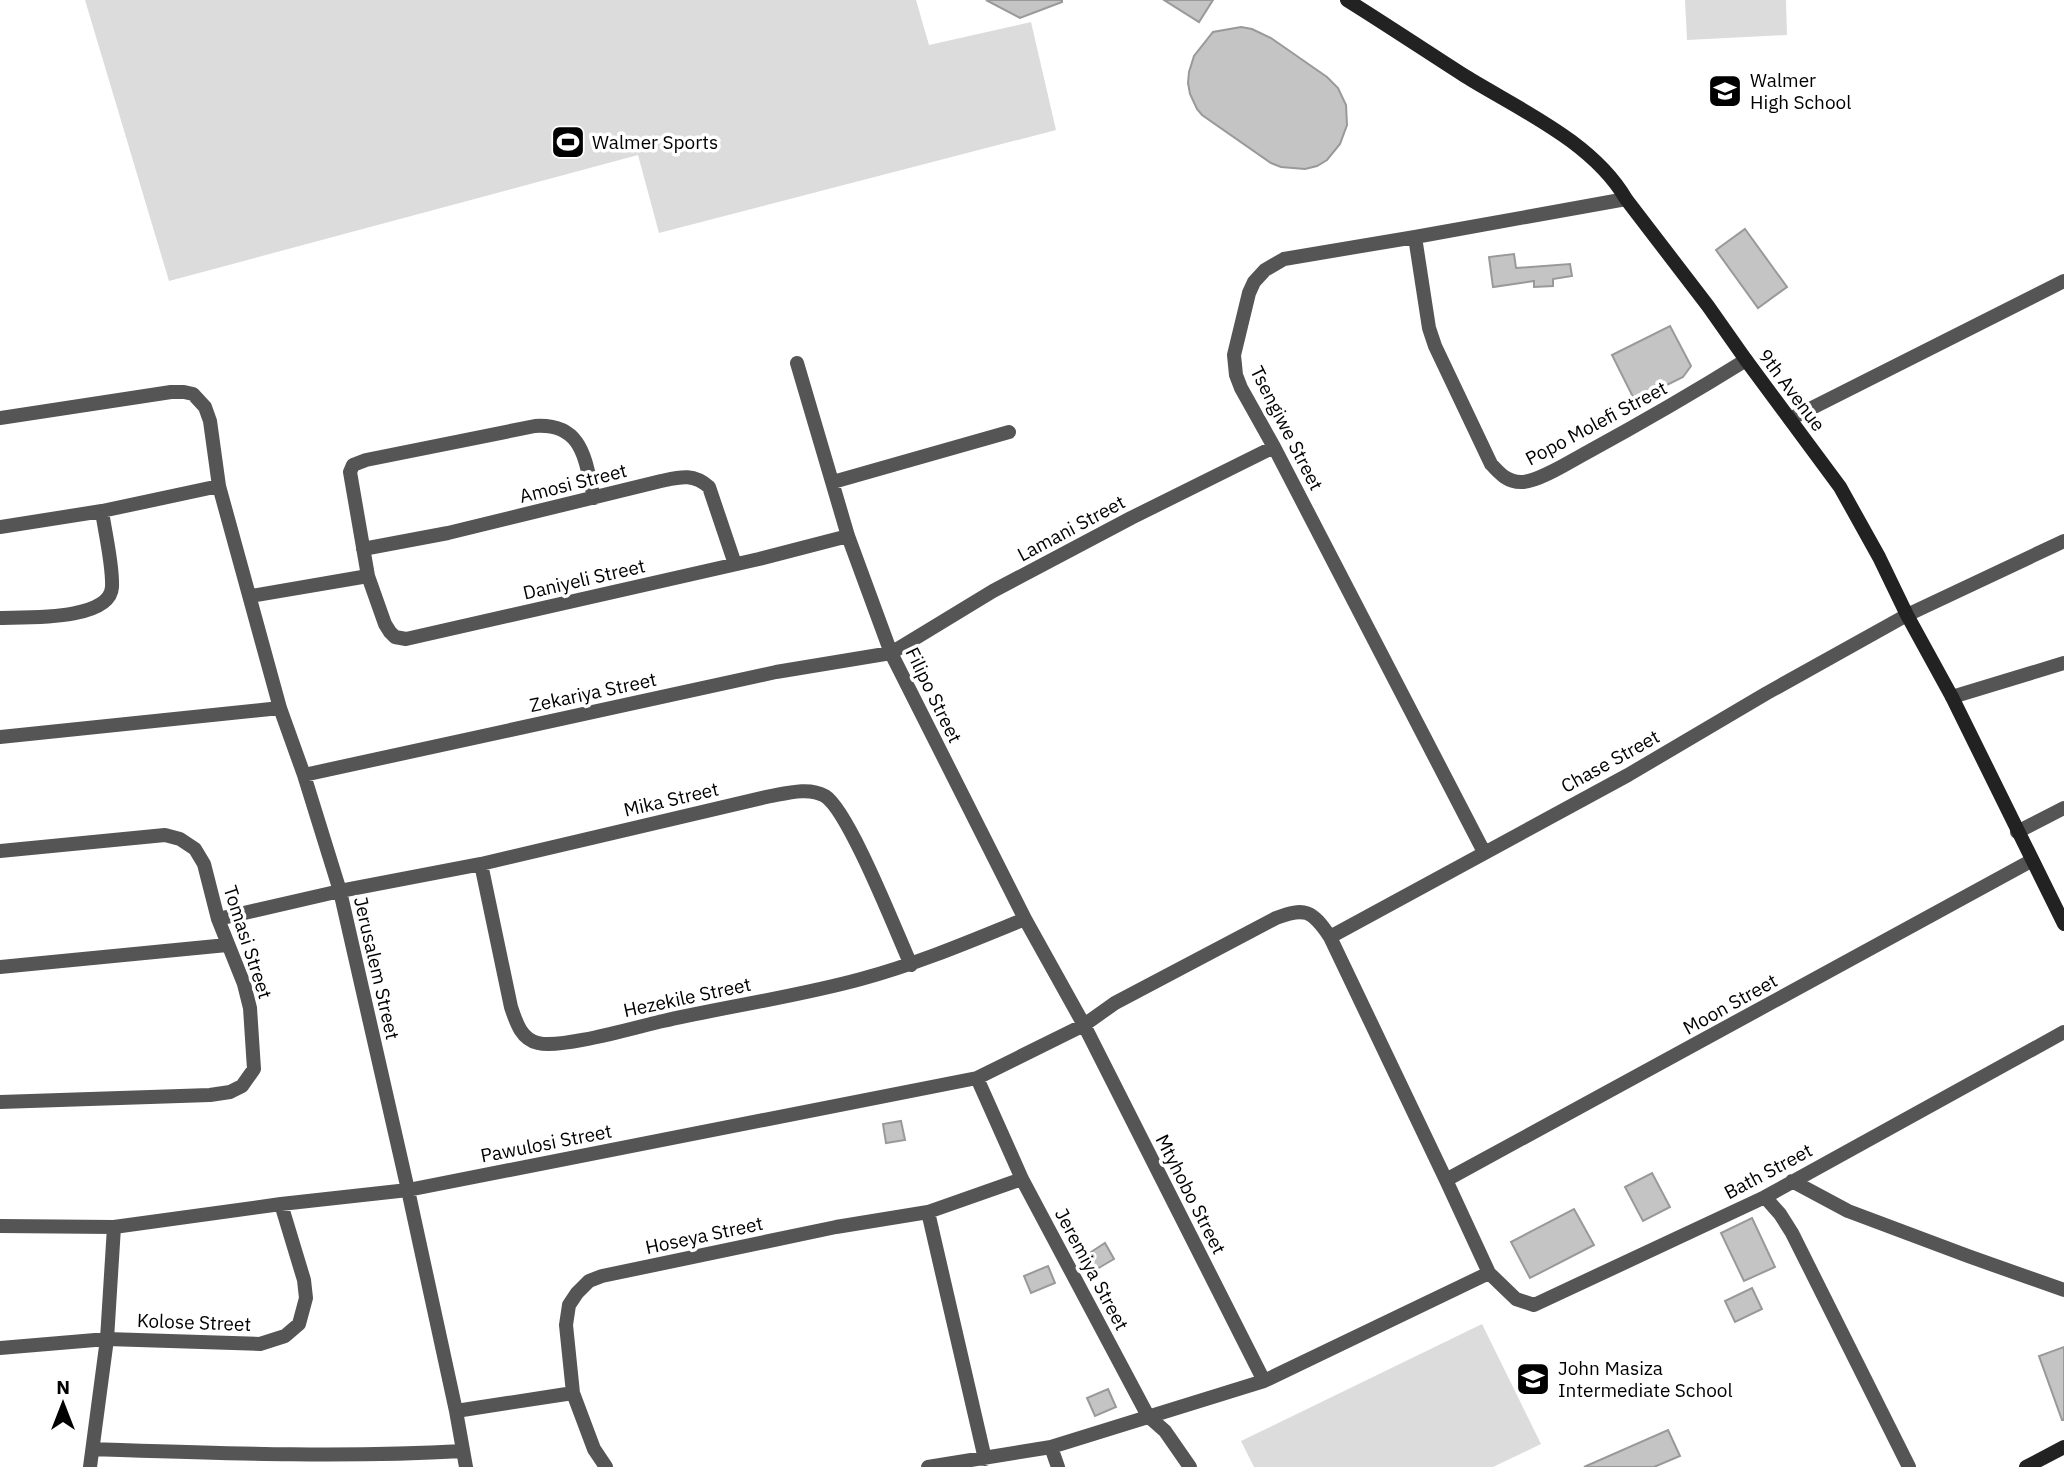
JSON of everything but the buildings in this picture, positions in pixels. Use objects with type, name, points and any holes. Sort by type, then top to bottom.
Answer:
[{"type":"street","name":"9th Avenue","points":[[1347,0],[1562,135],[1607,170],[1840,487],[1952,697],[2064,924]]},
{"type":"street","name":"Tsengiwe Street","points":[[1484,852],[1241,388],[1234,355],[1254,282],[1265,270],[1284,258],[1626,199]]},
{"type":"street","name":"Popo Molefi Street","points":[[1415,237],[1429,328],[1435,346],[1491,464],[1501,476],[1512,481],[1524,482],[1555,470],[1670,407],[1746,360]]},
{"type":"street","points":[[1790,419],[2064,281]]},
{"type":"street","name":"Filipo Street","points":[[797,363],[848,536],[891,653],[1025,919],[1084,1024]]},
{"type":"street","name":"Jerusalem Street","points":[[0,418],[171,392],[193,394],[205,407],[210,421],[219,486],[280,708],[340,891],[408,1190],[466,1467]]},
{"type":"street","name":"Daniyeli Street","points":[[594,498],[582,447],[564,431],[547,425],[366,460],[353,465],[350,472],[368,576],[390,632],[395,637],[406,639],[848,536]]},
{"type":"street","points":[[833,482],[1009,432]]},
{"type":"street","name":"Lamani Street","points":[[891,653],[993,591],[1274,447]]},
{"type":"street","name":"Amosi Street","points":[[363,549],[449,533],[669,479],[690,477],[701,479],[709,486],[735,564]]},
{"type":"street","points":[[0,527],[102,511],[219,486]]},
{"type":"street","points":[[0,618],[75,613],[95,608],[107,600],[112,587],[102,511]]},
{"type":"street","name":"Chase Street","points":[[1329,937],[1628,775],[1907,615],[2064,541]]},
{"type":"street","points":[[251,596],[368,576]]},
{"type":"street","name":"Zekariya Street","points":[[304,775],[776,672],[891,653]]},
{"type":"street","points":[[1952,697],[2064,663]]},
{"type":"street","points":[[0,737],[280,708]]},
{"type":"street","name":"Mika Street","points":[[218,919],[340,891],[481,864],[797,792],[827,797],[843,819],[867,865],[911,965]]},
{"type":"street","points":[[2017,832],[2064,808]]},
{"type":"street","name":"Tomasi Street","points":[[0,851],[164,835],[180,839],[195,849],[204,864],[218,919],[244,985],[250,1008],[254,1069],[242,1086],[230,1092],[210,1095],[0,1102]]},
{"type":"street","name":"Moon Street","points":[[1446,1180],[2031,861]]},
{"type":"street","name":"Hezekile Street","points":[[481,864],[510,1007],[527,1039],[541,1044],[571,1041],[818,990],[911,965],[1025,919]]},
{"type":"street","name":"Pawulosi Street","points":[[0,1226],[114,1227],[408,1190],[976,1079],[1084,1024],[1167,974],[1294,911],[1308,913],[1320,922],[1329,937],[1489,1273]]},
{"type":"street","points":[[0,967],[228,946]]},
{"type":"street","name":"Mtyhobo Street","points":[[1084,1024],[1264,1381]]},
{"type":"street","name":"Bath Street","points":[[1489,1273],[1516,1299],[1534,1304],[1765,1196],[2064,1032]]},
{"type":"street","name":"Jeremiya Street","points":[[976,1079],[1022,1179],[1148,1416],[1165,1431],[1190,1467]]},
{"type":"street","name":"Hoseya Street","points":[[606,1467],[594,1449],[573,1393],[566,1325],[569,1305],[589,1282],[602,1276],[836,1227],[928,1212],[1022,1179]]},
{"type":"street","points":[[1792,1181],[1848,1211],[2064,1290]]},
{"type":"street","points":[[1765,1196],[1792,1233],[1909,1467]]},
{"type":"street","name":"Kolose Street","points":[[0,1348],[107,1339],[260,1343],[285,1336],[299,1324],[306,1298],[304,1280],[281,1204]]},
{"type":"street","points":[[928,1212],[985,1459]]},
{"type":"street","points":[[90,1467],[107,1339],[114,1227]]},
{"type":"street","points":[[928,1467],[1051,1447],[1264,1381],[1489,1273]]},
{"type":"street","points":[[456,1411],[573,1393]]},
{"type":"street","points":[[1051,1447],[1058,1467]]},
{"type":"street","points":[[2026,1467],[2064,1447]]},
{"type":"street","points":[[93,1449],[384,1455],[463,1451]]},
{"type":"shaded area","name":"Walmer Sports","points":[[85,0],[916,0],[929,45],[1031,22],[1056,130],[659,233],[638,155],[169,281]]},
{"type":"shaded area","points":[[1685,0],[1786,0],[1787,35],[1687,40]]},
{"type":"shaded area","points":[[1482,1324],[1541,1444],[1493,1467],[1254,1467],[1241,1441]]},
{"type":"place","name":"Walmer High School","points":[[1725,91]]},
{"type":"place","name":"Walmer Sports","points":[[568,142]]},
{"type":"place","name":"John Masiza Intermediate School","points":[[1533,1379]]}]
